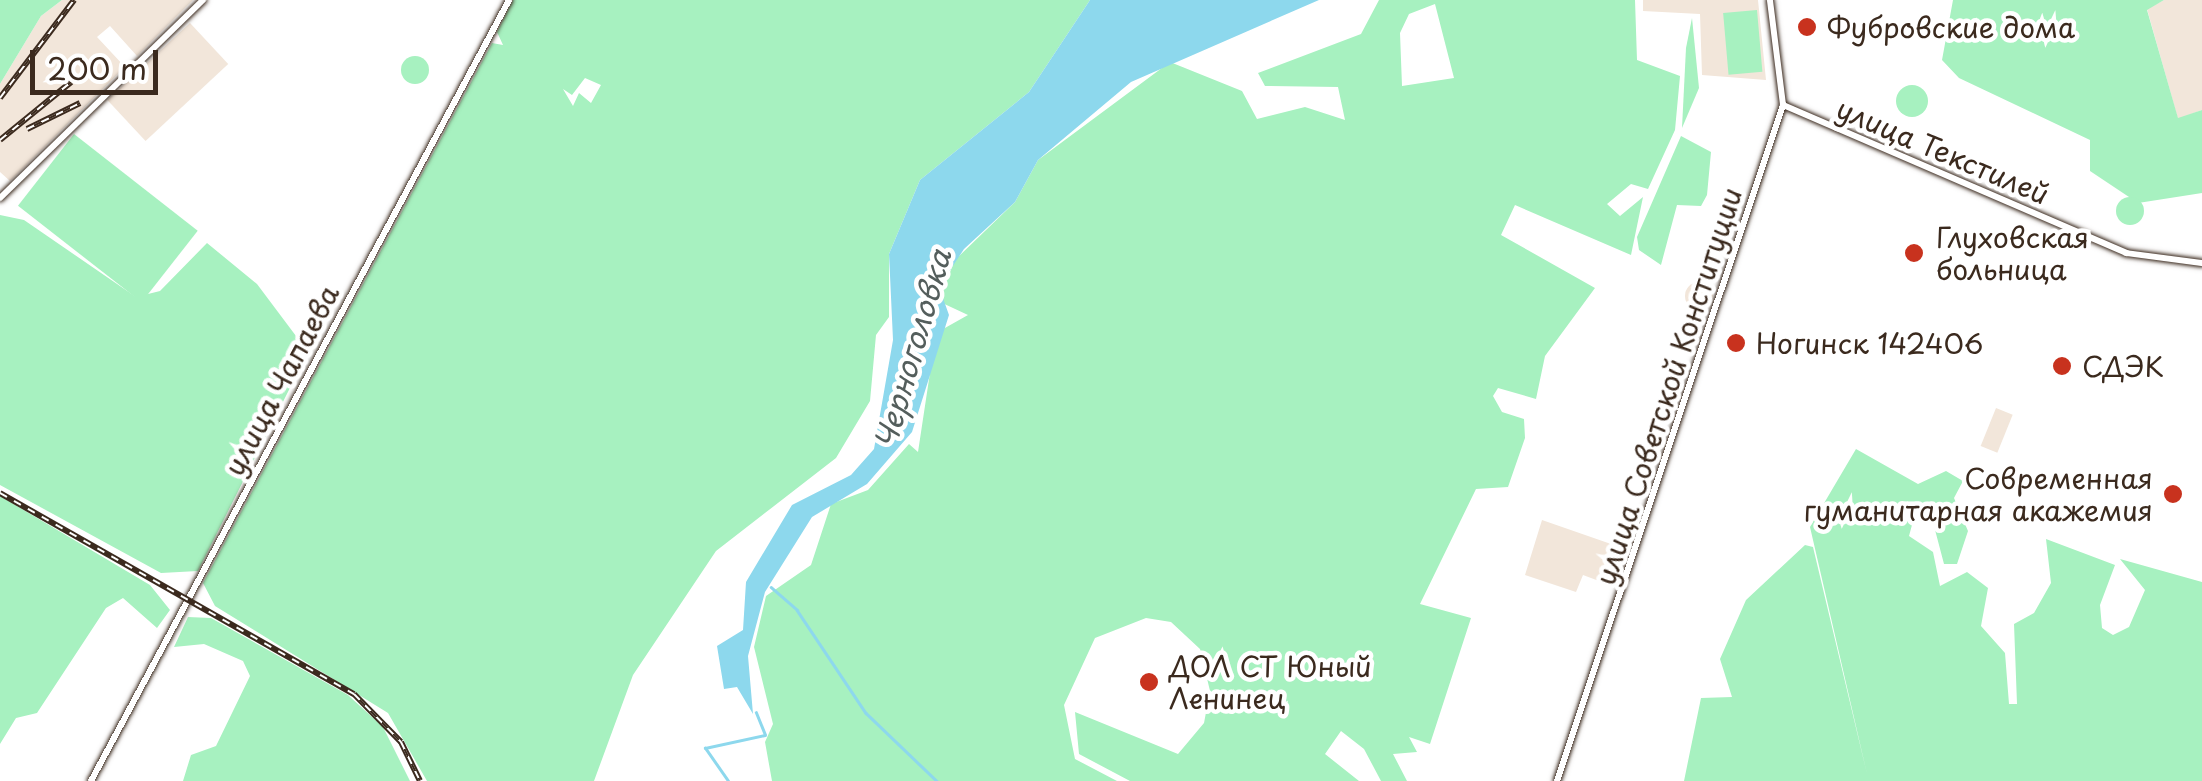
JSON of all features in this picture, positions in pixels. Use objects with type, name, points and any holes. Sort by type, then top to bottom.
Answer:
[{"type":"street","points":[[0,198],[203,0]]},
{"type":"street","name":"улица Чапаева","points":[[92,781],[509,0]]},
{"type":"street","name":"улица Советской Конституции","points":[[1557,781],[1783,105],[1770,0]]},
{"type":"street","name":"улица Текстилей","points":[[1783,105],[2126,253],[2202,263]]},
{"type":"shaded area","points":[[62,0],[193,0],[137,56],[110,26],[97,37],[125,67],[10,181],[0,172],[0,84],[41,16]]},
{"type":"shaded area","points":[[1643,0],[1758,0],[1766,80],[1702,75],[1700,14],[1643,11]]},
{"type":"shaded area","points":[[2164,0],[2202,0],[2202,110],[2178,119],[2147,9]]},
{"type":"shaded area","points":[[190,23],[228,64],[146,141],[107,100]]},
{"type":"shaded area","points":[[1699,282],[1709,286],[1713,296],[1709,306],[1699,310],[1689,306],[1685,296],[1689,286]]},
{"type":"shaded area","points":[[1996,408],[2013,415],[1997,453],[1981,446]]},
{"type":"shaded area","points":[[1542,520],[1611,544],[1599,581],[1583,575],[1576,592],[1525,575]]},
{"type":"green space","points":[[0,0],[62,0],[41,16],[0,84]]},
{"type":"green space","points":[[513,0],[1090,0],[1029,92],[920,180],[889,254],[889,317],[876,335],[870,401],[836,458],[716,551],[633,675],[594,781],[427,781],[388,713],[215,606],[203,583],[492,43],[503,45],[497,32]],"holes":[[[585,78],[601,85],[591,103],[579,93],[573,106],[563,89],[572,95]]]},
{"type":"green space","points":[[1379,0],[1635,0],[1637,60],[1680,76],[1675,130],[1648,189],[1631,184],[1607,204],[1620,216],[1643,197],[1631,255],[1515,205],[1501,235],[1595,288],[1545,356],[1536,399],[1498,388],[1493,396],[1502,412],[1524,419],[1525,438],[1508,487],[1476,489],[1420,604],[1471,618],[1430,744],[1409,737],[1417,752],[1393,754],[1407,781],[1381,781],[1364,749],[1341,731],[1325,754],[1359,781],[1130,781],[1079,754],[1075,712],[1178,754],[1204,723],[1210,691],[1200,649],[1171,622],[1146,618],[1095,638],[1064,705],[1075,759],[1117,781],[772,781],[765,742],[773,724],[754,647],[766,596],[811,565],[831,504],[868,490],[909,444],[918,452],[936,333],[968,315],[938,301],[955,260],[1015,202],[1038,160],[1170,62],[1242,91],[1257,119],[1305,107],[1345,120],[1338,87],[1265,86],[1258,73],[1361,34]],"holes":[[[1435,4],[1454,78],[1402,86],[1400,33],[1409,14]]]},
{"type":"green space","points":[[1953,0],[2164,0],[2147,10],[2178,118],[2202,110],[2202,193],[2138,203],[2090,171],[2090,140],[1959,78],[1942,60]]},
{"type":"green space","points":[[1757,10],[1762,72],[1729,75],[1723,13]]},
{"type":"green space","points":[[1692,18],[1699,88],[1682,128],[1686,48]]},
{"type":"green space","points":[[415,56],[425,60],[429,70],[425,80],[415,84],[405,80],[401,70],[405,60]]},
{"type":"green space","points":[[1912,85],[1923,90],[1928,101],[1923,112],[1912,117],[1901,112],[1896,101],[1901,90]]},
{"type":"green space","points":[[74,134],[198,231],[142,302],[18,206]]},
{"type":"green space","points":[[1681,136],[1711,152],[1707,195],[1701,206],[1677,205],[1661,265],[1639,250],[1637,237]]},
{"type":"green space","points":[[2130,197],[2140,201],[2144,211],[2140,221],[2130,225],[2120,221],[2116,211],[2120,201]]},
{"type":"green space","points":[[0,215],[24,220],[136,297],[160,291],[207,243],[257,284],[308,352],[198,571],[161,573],[0,485]]},
{"type":"green space","points":[[1856,449],[1918,484],[1946,471],[1963,481],[1954,498],[1968,531],[1957,564],[1944,564],[1929,507],[1916,510],[1909,536],[1933,552],[1940,586],[1967,572],[1988,588],[1981,626],[2005,653],[2009,704],[2017,704],[2014,624],[2034,613],[2051,583],[2046,539],[2115,565],[2100,605],[2102,628],[2113,635],[2129,627],[2145,590],[2120,559],[2202,582],[2202,781],[1684,781],[1701,698],[1732,697],[1720,659],[1746,600],[1805,545],[1813,547],[1867,774],[1810,527]]},
{"type":"green space","points":[[0,496],[150,585],[170,610],[157,628],[123,598],[106,608],[37,713],[16,718],[0,744]]},
{"type":"green space","points":[[188,617],[211,618],[348,695],[383,727],[410,781],[183,781],[191,755],[216,746],[250,676],[243,661],[204,644],[174,647]]},
{"type":"green space","name":"ДОЛ СТ Юный Ленинец","points":[[1146,670],[1154,670],[1161,681],[1154,692],[1146,692],[1139,685],[1139,677]]},
{"type":"water","points":[[1090,0],[1319,0],[1131,82],[1038,160],[1015,202],[964,249],[939,287],[949,315],[912,432],[867,484],[812,517],[765,592],[748,656],[753,714],[737,687],[724,689],[717,646],[743,630],[746,582],[792,505],[851,475],[874,449],[893,340],[889,254],[920,180],[1029,92]]},
{"type":"waterway","points":[[771,587],[797,610],[866,713],[937,781]]},
{"type":"waterway","name":"Черноголовка","points":[[728,781],[705,748],[765,735],[756,713]]},
{"type":"railway","points":[[0,98],[74,0]]},
{"type":"railway","points":[[0,140],[71,82]]},
{"type":"railway","points":[[27,129],[80,103]]},
{"type":"railway","points":[[0,493],[354,694],[401,742],[420,781]]},
{"type":"place","name":"Фубровские дома","points":[[1807,27]]},
{"type":"place","name":"Глуховская больница","points":[[1914,253]]},
{"type":"place","name":"Ногинск 142406","points":[[1736,343]]},
{"type":"place","name":"СДЭК","points":[[2062,366]]},
{"type":"place","name":"Современная гуманитарная акажемия","points":[[2173,494]]},
{"type":"place","name":"ДОЛ СТ Юный Ленинец","points":[[1149,682]]}]
